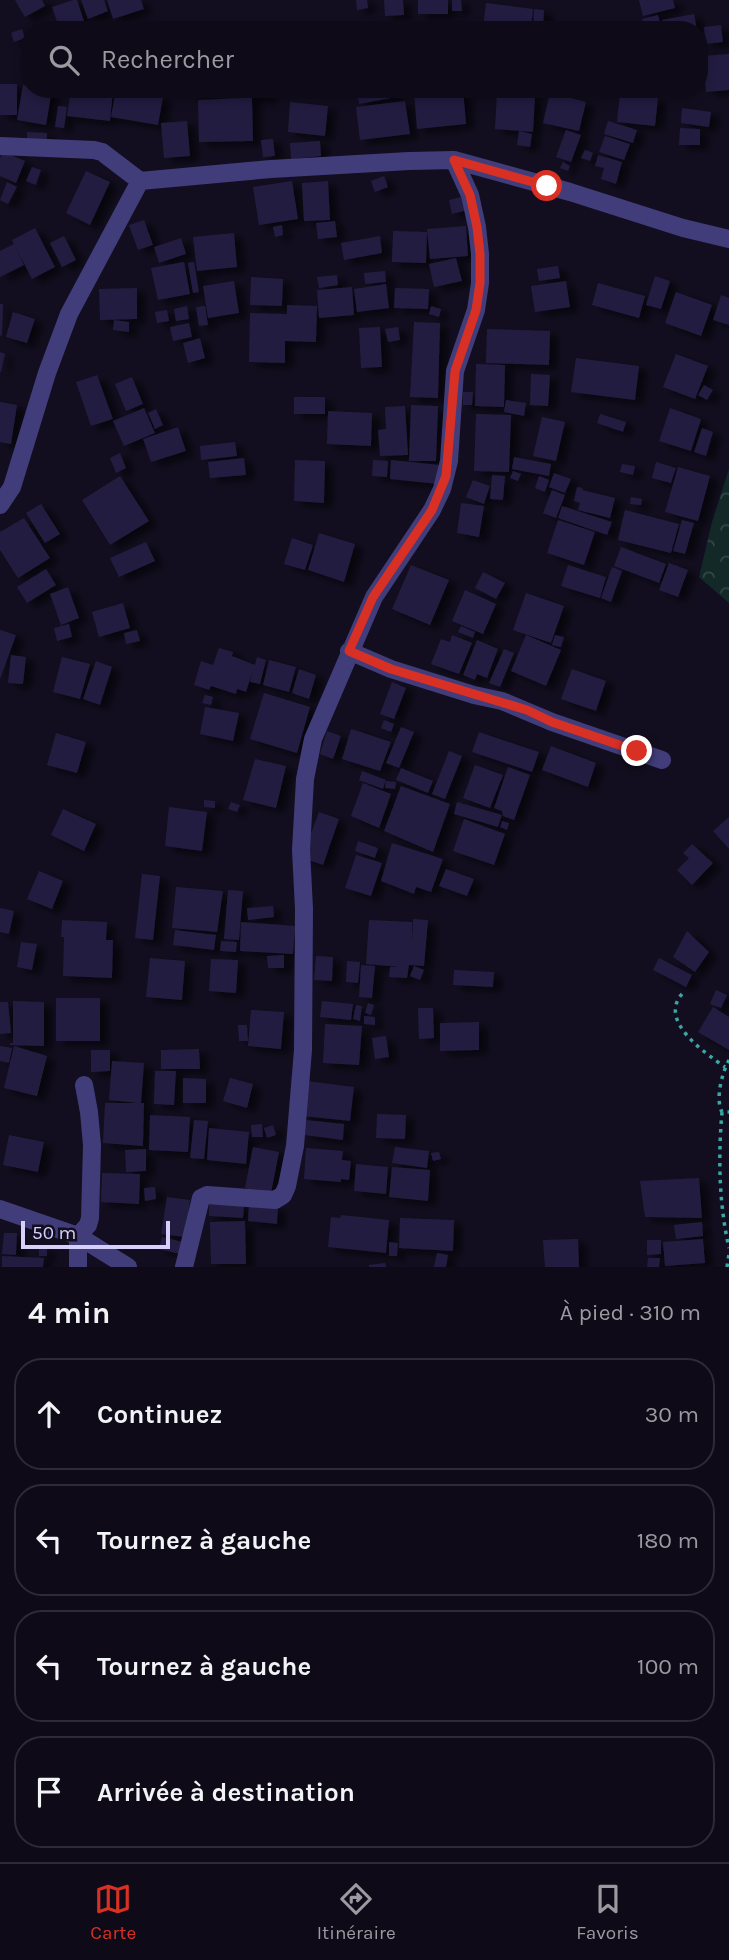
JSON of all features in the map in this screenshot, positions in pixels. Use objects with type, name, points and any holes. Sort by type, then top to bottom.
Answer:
[{"type":"street","points":[[0,146],[94,150],[102,152],[140,181],[285,168],[454,160],[570,192],[683,228],[729,239]]},
{"type":"street","points":[[184,1267],[201,1198],[206,1195],[275,1200],[283,1195],[287,1186],[295,1146],[303,1050],[304,920],[301,850],[305,779],[313,739],[373,597],[432,510],[446,476],[455,371],[476,310],[480,283],[480,254],[470,195],[454,160]]},
{"type":"street","points":[[0,505],[12,487],[47,373],[69,314],[140,181]]},
{"type":"street","points":[[349,651],[391,669],[527,710],[552,722],[662,760]]},
{"type":"street","points":[[78,1267],[78,1236],[88,1225],[90,1218],[92,1145],[84,1085]]},
{"type":"street","points":[[0,1209],[78,1236],[128,1267]]},
{"type":"path","points":[[682,994],[676,1006],[676,1018],[691,1040],[725,1067]]},
{"type":"path","points":[[729,1060],[725,1067],[719,1101],[722,1112],[718,1165],[724,1229],[729,1248]]},
{"type":"path","points":[[722,1112],[729,1112]]},
{"type":"path","points":[[727,1267],[729,1255]]},
{"type":"green space","points":[[729,469],[729,603],[699,577],[712,522]]},
{"type":"building","points":[[15,0],[42,0],[45,6],[25,17]]},
{"type":"building","points":[[77,0],[84,21],[57,21],[52,7]]},
{"type":"building","points":[[81,0],[104,0],[108,11],[88,19]]},
{"type":"building","points":[[107,0],[141,0],[144,9],[113,19]]},
{"type":"building","points":[[356,0],[367,0],[368,8],[357,10]]},
{"type":"building","points":[[384,0],[403,0],[404,15],[385,16]]},
{"type":"building","points":[[418,0],[448,0],[448,14],[418,14]]},
{"type":"building","points":[[452,0],[461,0],[462,11],[452,11]]},
{"type":"building","points":[[639,0],[673,0],[675,8],[643,16]]},
{"type":"building","points":[[486,3],[533,9],[532,21],[484,21]]},
{"type":"building","points":[[534,9],[544,10],[543,21],[533,21]]},
{"type":"building","points":[[694,14],[695,21],[662,21]]},
{"type":"building","points":[[658,15],[660,21],[643,21]]},
{"type":"building","points":[[721,25],[723,42],[708,44],[708,27]]},
{"type":"building","points":[[21,29],[21,39],[14,42],[11,33]]},
{"type":"building","points":[[729,54],[729,90],[708,92],[708,56]]},
{"type":"building","points":[[0,84],[17,84],[17,115],[0,115]]},
{"type":"building","points":[[21,97],[50,98],[46,125],[17,120]]},
{"type":"building","points":[[70,98],[112,98],[110,121],[67,116]]},
{"type":"building","points":[[114,98],[163,98],[158,125],[111,117]]},
{"type":"building","points":[[252,98],[253,141],[199,142],[198,100]]},
{"type":"building","points":[[358,98],[392,98],[359,104]]},
{"type":"building","points":[[415,98],[464,98],[466,124],[417,129]]},
{"type":"building","points":[[497,98],[535,98],[533,132],[495,129]]},
{"type":"building","points":[[549,98],[570,98],[586,102],[579,131],[543,123]]},
{"type":"building","points":[[620,98],[658,98],[655,126],[617,122]]},
{"type":"building","points":[[405,101],[410,134],[360,140],[356,107]]},
{"type":"building","points":[[290,102],[328,106],[325,136],[288,132]]},
{"type":"building","points":[[58,106],[67,107],[64,128],[55,127]]},
{"type":"building","points":[[682,108],[711,112],[709,127],[681,123]]},
{"type":"building","points":[[187,121],[190,156],[164,158],[161,123]]},
{"type":"building","points":[[608,121],[637,130],[633,143],[604,134]]},
{"type":"building","points":[[680,128],[700,129],[700,145],[679,145]]},
{"type":"building","points":[[566,130],[581,135],[571,162],[556,157]]},
{"type":"building","points":[[519,131],[532,134],[530,147],[517,145]]},
{"type":"building","points":[[27,132],[47,133],[47,141],[27,140]]},
{"type":"building","points":[[605,136],[630,144],[624,160],[599,152]]},
{"type":"building","points":[[273,139],[275,156],[263,157],[261,140]]},
{"type":"building","points":[[320,141],[321,156],[291,159],[290,143]]},
{"type":"building","points":[[585,150],[593,153],[590,161],[581,158]]},
{"type":"building","points":[[3,152],[25,161],[16,183],[0,176],[0,158]]},
{"type":"building","points":[[598,155],[622,162],[616,184],[601,179],[604,168],[595,166]]},
{"type":"building","points":[[563,162],[570,166],[568,171],[560,168]]},
{"type":"building","points":[[32,167],[41,170],[36,185],[26,181]]},
{"type":"building","points":[[86,171],[110,182],[90,225],[66,213]]},
{"type":"building","points":[[384,176],[388,187],[375,192],[371,181]]},
{"type":"building","points":[[292,181],[298,219],[259,225],[253,187]]},
{"type":"building","points":[[328,181],[330,220],[304,221],[302,183]]},
{"type":"building","points":[[7,182],[17,187],[8,204],[0,200]]},
{"type":"building","points":[[465,196],[468,210],[452,214],[449,200]]},
{"type":"building","points":[[144,220],[153,245],[138,250],[129,225]]},
{"type":"building","points":[[335,221],[337,237],[318,239],[316,223]]},
{"type":"building","points":[[282,225],[283,235],[275,237],[273,227]]},
{"type":"building","points":[[466,226],[468,256],[430,259],[427,229]]},
{"type":"building","points":[[35,228],[55,267],[32,279],[15,246],[24,265],[0,277],[0,251],[14,244],[12,240]]},
{"type":"building","points":[[393,231],[427,232],[426,263],[392,262]]},
{"type":"building","points":[[234,233],[237,267],[197,271],[193,237]]},
{"type":"building","points":[[64,236],[76,260],[62,267],[50,243]]},
{"type":"building","points":[[380,236],[382,253],[344,260],[341,243]]},
{"type":"building","points":[[181,238],[186,254],[159,263],[154,247]]},
{"type":"building","points":[[456,258],[462,281],[434,287],[429,264]]},
{"type":"building","points":[[184,262],[190,294],[158,300],[151,268]]},
{"type":"building","points":[[194,262],[199,292],[193,293],[188,263]]},
{"type":"building","points":[[558,266],[560,278],[539,281],[537,269]]},
{"type":"building","points":[[385,271],[386,282],[365,284],[364,273]]},
{"type":"building","points":[[337,275],[338,285],[319,288],[317,277]]},
{"type":"building","points":[[655,276],[670,281],[661,309],[646,305]]},
{"type":"building","points":[[251,277],[283,279],[282,306],[250,305]]},
{"type":"building","points":[[234,281],[239,313],[208,318],[203,286]]},
{"type":"building","points":[[566,281],[570,307],[535,312],[531,286]]},
{"type":"building","points":[[598,283],[645,296],[639,318],[592,305]]},
{"type":"building","points":[[386,284],[389,308],[357,312],[354,289]]},
{"type":"building","points":[[352,287],[354,315],[319,318],[317,290]]},
{"type":"building","points":[[137,288],[137,319],[100,320],[99,289]]},
{"type":"building","points":[[395,288],[429,289],[428,309],[394,308]]},
{"type":"building","points":[[676,292],[712,305],[701,336],[665,323]]},
{"type":"building","points":[[721,295],[729,298],[729,325],[713,320]]},
{"type":"building","points":[[0,304],[3,304],[2,336],[0,335]]},
{"type":"building","points":[[287,305],[317,306],[316,342],[285,341],[285,363],[249,362],[250,313],[287,314]]},
{"type":"building","points":[[187,306],[189,319],[176,321],[174,309]]},
{"type":"building","points":[[205,306],[208,325],[199,326],[196,307]]},
{"type":"building","points":[[431,306],[441,309],[439,317],[429,314]]},
{"type":"building","points":[[167,310],[169,321],[157,323],[155,312]]},
{"type":"building","points":[[13,312],[35,319],[27,343],[6,337]]},
{"type":"building","points":[[114,320],[129,322],[129,332],[113,330]]},
{"type":"building","points":[[414,322],[440,323],[438,398],[410,397]]},
{"type":"building","points":[[189,323],[192,337],[173,341],[170,327]]},
{"type":"building","points":[[380,327],[382,367],[361,368],[359,328]]},
{"type":"building","points":[[398,327],[400,340],[388,342],[385,329]]},
{"type":"building","points":[[487,329],[550,331],[549,365],[486,363]]},
{"type":"building","points":[[200,338],[205,358],[188,363],[183,343]]},
{"type":"building","points":[[0,352],[5,354],[1,372],[0,372]]},
{"type":"building","points":[[676,354],[708,366],[695,399],[663,387]]},
{"type":"building","points":[[576,358],[639,366],[635,400],[571,392]]},
{"type":"building","points":[[476,364],[505,365],[504,407],[475,406]]},
{"type":"building","points":[[531,374],[550,375],[548,406],[530,405]]},
{"type":"building","points":[[97,375],[113,419],[91,426],[76,382]]},
{"type":"building","points":[[132,377],[143,404],[126,411],[115,384]]},
{"type":"building","points":[[704,385],[713,390],[707,400],[698,395]]},
{"type":"building","points":[[463,392],[473,392],[472,405],[463,405]]},
{"type":"building","points":[[294,397],[325,397],[325,414],[294,414]]},
{"type":"building","points":[[506,400],[526,403],[524,416],[504,412]]},
{"type":"building","points":[[0,402],[17,405],[11,444],[0,442]]},
{"type":"building","points":[[411,405],[438,406],[436,461],[409,461]]},
{"type":"building","points":[[405,406],[408,455],[380,456],[378,430],[386,429],[385,407]]},
{"type":"building","points":[[144,408],[155,433],[124,446],[113,421]]},
{"type":"building","points":[[670,408],[701,419],[691,451],[659,441]]},
{"type":"building","points":[[156,409],[163,425],[155,429],[148,413]]},
{"type":"building","points":[[328,411],[372,413],[371,446],[327,444]]},
{"type":"building","points":[[476,414],[511,415],[509,472],[474,471]]},
{"type":"building","points":[[600,414],[626,422],[623,432],[597,423]]},
{"type":"building","points":[[542,417],[565,422],[556,461],[533,456]]},
{"type":"building","points":[[178,427],[186,451],[151,462],[143,439]]},
{"type":"building","points":[[702,428],[713,432],[706,456],[694,452]]},
{"type":"building","points":[[235,442],[237,456],[201,460],[200,446]]},
{"type":"building","points":[[120,453],[126,468],[116,473],[110,458]]},
{"type":"building","points":[[514,457],[551,464],[549,476],[512,469]]},
{"type":"building","points":[[244,458],[246,475],[210,478],[208,462]]},
{"type":"building","points":[[295,460],[325,461],[324,503],[294,501]]},
{"type":"building","points":[[373,460],[388,461],[387,477],[372,476]]},
{"type":"building","points":[[391,460],[440,465],[438,484],[390,479]]},
{"type":"building","points":[[656,462],[676,468],[671,483],[652,478]]},
{"type":"building","points":[[622,464],[635,466],[633,475],[620,472]]},
{"type":"building","points":[[678,467],[710,476],[698,521],[665,512]]},
{"type":"building","points":[[513,471],[521,474],[518,481],[510,478]]},
{"type":"building","points":[[554,473],[571,479],[565,493],[549,487]]},
{"type":"building","points":[[492,475],[505,476],[503,500],[490,499]]},
{"type":"building","points":[[120,476],[149,521],[110,545],[82,500]]},
{"type":"building","points":[[539,476],[549,480],[545,492],[535,488]]},
{"type":"building","points":[[473,480],[490,486],[484,504],[466,497]]},
{"type":"building","points":[[577,487],[615,498],[610,518],[578,510],[580,503],[574,501]]},
{"type":"building","points":[[552,490],[565,495],[556,518],[543,513]]},
{"type":"building","points":[[631,497],[642,499],[641,505],[630,504]]},
{"type":"building","points":[[461,503],[484,506],[479,537],[457,533]]},
{"type":"building","points":[[41,504],[60,534],[45,543],[26,513]]},
{"type":"building","points":[[562,506],[612,522],[607,535],[558,518]]},
{"type":"building","points":[[625,510],[679,524],[671,553],[618,540]]},
{"type":"building","points":[[24,518],[50,558],[18,578],[0,550],[0,532]]},
{"type":"building","points":[[558,520],[595,532],[584,565],[547,553]]},
{"type":"building","points":[[682,520],[694,523],[685,554],[673,551]]},
{"type":"building","points":[[319,533],[355,544],[344,582],[308,570]]},
{"type":"building","points":[[292,538],[313,545],[305,570],[284,564]]},
{"type":"building","points":[[146,542],[155,561],[119,577],[110,558]]},
{"type":"building","points":[[621,547],[666,564],[659,583],[614,566]]},
{"type":"building","points":[[669,563],[688,570],[678,597],[659,590]]},
{"type":"building","points":[[411,565],[449,580],[430,625],[392,609]]},
{"type":"building","points":[[568,565],[606,577],[600,598],[561,586]]},
{"type":"building","points":[[612,567],[622,571],[611,602],[601,598]]},
{"type":"building","points":[[46,569],[56,585],[27,603],[17,587]]},
{"type":"building","points":[[483,572],[505,583],[496,599],[475,588]]},
{"type":"building","points":[[68,587],[79,618],[61,625],[50,594]]},
{"type":"building","points":[[465,590],[496,604],[483,634],[452,621]]},
{"type":"building","points":[[526,593],[564,606],[551,643],[513,630]]},
{"type":"building","points":[[123,603],[130,628],[99,637],[92,612]]},
{"type":"building","points":[[69,624],[72,637],[57,641],[54,628]]},
{"type":"building","points":[[461,626],[475,632],[473,638],[458,632]]},
{"type":"building","points":[[0,630],[16,635],[0,679]]},
{"type":"building","points":[[137,630],[140,641],[126,644],[124,633]]},
{"type":"building","points":[[452,635],[472,643],[459,674],[431,664],[441,639],[450,642]]},
{"type":"building","points":[[526,635],[561,650],[546,686],[511,671]]},
{"type":"building","points":[[555,635],[564,637],[561,647],[552,645]]},
{"type":"building","points":[[477,640],[498,649],[487,678],[477,674],[475,680],[463,675]]},
{"type":"building","points":[[219,648],[233,652],[232,656],[255,665],[257,657],[266,660],[260,684],[250,682],[252,673],[246,692],[237,689],[236,694],[211,686],[209,690],[194,685],[201,661],[213,665]]},
{"type":"building","points":[[504,649],[514,653],[500,687],[489,683]]},
{"type":"building","points":[[11,655],[26,657],[23,684],[8,683]]},
{"type":"building","points":[[62,657],[90,664],[80,699],[53,692]]},
{"type":"building","points":[[269,660],[296,667],[289,692],[263,685]]},
{"type":"building","points":[[96,661],[112,667],[100,705],[83,699]]},
{"type":"building","points":[[299,669],[316,675],[309,699],[292,693]]},
{"type":"building","points":[[572,669],[606,681],[596,711],[561,699]]},
{"type":"building","points":[[392,682],[406,688],[394,719],[380,714]]},
{"type":"building","points":[[264,693],[310,707],[297,753],[250,739]]},
{"type":"building","points":[[205,695],[213,697],[211,705],[202,703]]},
{"type":"building","points":[[205,707],[239,713],[233,741],[200,734]]},
{"type":"building","points":[[384,720],[394,724],[391,732],[381,728]]},
{"type":"building","points":[[401,727],[414,732],[399,768],[386,763]]},
{"type":"building","points":[[351,729],[391,742],[380,771],[342,759]]},
{"type":"building","points":[[327,731],[341,736],[333,759],[320,754]]},
{"type":"building","points":[[479,732],[539,752],[532,772],[472,752]]},
{"type":"building","points":[[56,733],[86,742],[77,773],[47,765]]},
{"type":"building","points":[[551,746],[596,763],[588,787],[542,770]]},
{"type":"building","points":[[449,751],[462,756],[445,799],[432,794]]},
{"type":"building","points":[[255,759],[286,766],[276,808],[243,800]]},
{"type":"building","points":[[475,765],[503,775],[490,808],[463,798]]},
{"type":"building","points":[[508,767],[530,775],[514,820],[503,816],[502,811],[494,808]]},
{"type":"building","points":[[401,768],[433,781],[428,793],[396,780]]},
{"type":"building","points":[[362,771],[386,780],[383,789],[359,780]]},
{"type":"building","points":[[386,781],[396,782],[395,789],[385,788]]},
{"type":"building","points":[[363,783],[391,794],[379,828],[351,816]]},
{"type":"building","points":[[401,786],[450,804],[433,852],[384,831]]},
{"type":"building","points":[[204,800],[215,801],[215,808],[204,807]]},
{"type":"building","points":[[231,802],[240,805],[237,812],[228,809]]},
{"type":"building","points":[[457,802],[502,815],[498,827],[454,814]]},
{"type":"building","points":[[169,807],[207,812],[202,851],[165,846]]},
{"type":"building","points":[[63,809],[96,824],[84,851],[51,835]]},
{"type":"building","points":[[319,812],[339,819],[323,865],[302,858]]},
{"type":"building","points":[[729,817],[729,849],[713,831]]},
{"type":"building","points":[[464,819],[505,834],[494,865],[453,851]]},
{"type":"building","points":[[502,821],[509,823],[507,830],[500,827]]},
{"type":"building","points":[[358,841],[378,848],[375,858],[355,851]]},
{"type":"building","points":[[392,843],[443,859],[431,892],[416,887],[414,894],[381,881]]},
{"type":"building","points":[[692,844],[713,863],[692,885],[677,870],[689,858],[683,853]]},
{"type":"building","points":[[356,855],[382,863],[371,896],[345,888]]},
{"type":"building","points":[[446,869],[474,879],[467,896],[439,886]]},
{"type":"building","points":[[39,871],[63,881],[52,909],[27,899]]},
{"type":"building","points":[[142,874],[160,876],[153,940],[135,938]]},
{"type":"building","points":[[176,887],[223,891],[217,932],[172,928]]},
{"type":"building","points":[[228,890],[243,891],[239,940],[224,939]]},
{"type":"building","points":[[273,906],[274,917],[248,920],[247,908]]},
{"type":"building","points":[[0,908],[14,911],[9,934],[0,932]]},
{"type":"building","points":[[413,919],[428,920],[424,966],[409,965],[407,978],[389,977],[390,967],[400,967],[366,964],[369,920],[412,922],[412,942]]},
{"type":"building","points":[[62,920],[107,922],[106,940],[113,940],[112,978],[63,976]]},
{"type":"building","points":[[241,922],[295,926],[293,954],[240,951]]},
{"type":"building","points":[[175,930],[216,935],[214,950],[173,945]]},
{"type":"building","points":[[687,931],[709,952],[695,972],[673,957]]},
{"type":"building","points":[[221,941],[237,942],[236,952],[220,951]]},
{"type":"building","points":[[21,942],[37,944],[32,970],[17,967]]},
{"type":"building","points":[[284,955],[284,968],[268,968],[267,956]]},
{"type":"building","points":[[316,956],[333,957],[332,981],[314,980]]},
{"type":"building","points":[[150,958],[185,961],[182,1000],[146,997]]},
{"type":"building","points":[[659,958],[692,975],[686,987],[653,970]]},
{"type":"building","points":[[211,959],[238,960],[236,993],[209,991]]},
{"type":"building","points":[[347,961],[360,962],[358,983],[346,982]]},
{"type":"building","points":[[361,965],[375,966],[372,998],[359,997]]},
{"type":"building","points":[[414,966],[424,970],[420,980],[410,976]]},
{"type":"building","points":[[454,970],[494,972],[493,987],[453,985]]},
{"type":"building","points":[[716,990],[727,995],[721,1008],[710,1004]]},
{"type":"building","points":[[56,998],[100,998],[100,1041],[56,1041]]},
{"type":"building","points":[[13,1001],[44,1002],[44,1046],[10,1045],[13,1043]]},
{"type":"building","points":[[322,1001],[353,1004],[351,1020],[320,1017]]},
{"type":"building","points":[[0,1002],[8,1002],[11,1033],[0,1034]]},
{"type":"building","points":[[368,1003],[374,1005],[371,1015],[365,1013]]},
{"type":"building","points":[[356,1005],[362,1006],[360,1021],[353,1019]]},
{"type":"building","points":[[713,1007],[729,1017],[729,1050],[698,1032]]},
{"type":"building","points":[[418,1008],[433,1008],[434,1038],[419,1039]]},
{"type":"building","points":[[251,1010],[284,1012],[281,1049],[248,1046]]},
{"type":"building","points":[[364,1016],[375,1017],[375,1025],[364,1024]]},
{"type":"building","points":[[479,1022],[479,1050],[440,1051],[440,1023]]},
{"type":"building","points":[[325,1024],[362,1026],[359,1065],[323,1063]]},
{"type":"building","points":[[238,1025],[247,1025],[248,1041],[239,1041]]},
{"type":"building","points":[[386,1036],[389,1057],[375,1059],[372,1038]]},
{"type":"building","points":[[0,1046],[12,1048],[9,1063],[0,1061]]},
{"type":"building","points":[[14,1046],[47,1056],[37,1096],[4,1088]]},
{"type":"building","points":[[199,1049],[200,1069],[161,1069],[161,1050]]},
{"type":"building","points":[[91,1050],[110,1050],[110,1071],[91,1072]]},
{"type":"building","points":[[112,1061],[144,1063],[141,1103],[144,1103],[143,1146],[103,1143],[105,1103],[138,1103],[109,1100]]},
{"type":"building","points":[[155,1071],[176,1071],[174,1105],[154,1104]]},
{"type":"building","points":[[183,1078],[206,1079],[206,1103],[183,1103]]},
{"type":"building","points":[[230,1078],[253,1084],[247,1108],[223,1101]]},
{"type":"building","points":[[307,1081],[354,1087],[350,1121],[303,1116]]},
{"type":"building","points":[[377,1114],[406,1115],[405,1139],[376,1138]]},
{"type":"building","points":[[150,1115],[190,1117],[188,1152],[149,1150]]},
{"type":"building","points":[[194,1120],[208,1121],[204,1159],[190,1158]]},
{"type":"building","points":[[306,1120],[344,1124],[343,1140],[304,1135]]},
{"type":"building","points":[[262,1124],[263,1137],[252,1137],[251,1125]]},
{"type":"building","points":[[273,1125],[276,1135],[267,1138],[264,1128]]},
{"type":"building","points":[[209,1128],[249,1132],[246,1164],[207,1160]]},
{"type":"building","points":[[9,1135],[44,1142],[38,1172],[3,1165]]},
{"type":"building","points":[[253,1147],[279,1152],[271,1193],[245,1188]]},
{"type":"building","points":[[395,1147],[429,1151],[427,1168],[392,1163]]},
{"type":"building","points":[[306,1148],[343,1151],[342,1160],[351,1161],[349,1180],[341,1179],[341,1182],[304,1179]]},
{"type":"building","points":[[146,1149],[146,1171],[126,1172],[125,1150]]},
{"type":"building","points":[[439,1152],[441,1159],[433,1161],[431,1153]]},
{"type":"building","points":[[356,1164],[388,1167],[386,1194],[354,1191]]},
{"type":"building","points":[[392,1167],[430,1170],[428,1201],[389,1197]]},
{"type":"building","points":[[102,1173],[140,1174],[139,1204],[101,1202]]},
{"type":"building","points":[[699,1178],[702,1218],[645,1217],[640,1181]]},
{"type":"building","points":[[155,1187],[156,1199],[145,1201],[144,1188]]},
{"type":"building","points":[[167,1197],[190,1200],[185,1237],[161,1234]]},
{"type":"building","points":[[209,1203],[244,1204],[243,1218],[209,1216]]},
{"type":"building","points":[[249,1204],[278,1207],[277,1224],[248,1221]]},
{"type":"building","points":[[341,1215],[389,1220],[386,1253],[328,1247],[331,1217],[340,1218]]},
{"type":"building","points":[[400,1218],[454,1220],[453,1251],[399,1248]]},
{"type":"building","points":[[245,1221],[246,1264],[211,1264],[210,1222]]},
{"type":"building","points":[[702,1222],[703,1236],[676,1239],[674,1225]]},
{"type":"building","points":[[4,1233],[17,1233],[16,1255],[2,1254]]},
{"type":"building","points":[[162,1237],[187,1243],[184,1255],[159,1249]]},
{"type":"building","points":[[578,1239],[579,1267],[545,1267],[543,1240]]},
{"type":"building","points":[[703,1239],[705,1263],[665,1266],[663,1242]]},
{"type":"building","points":[[647,1240],[661,1240],[661,1254],[647,1255]]},
{"type":"building","points":[[389,1242],[398,1243],[397,1256],[389,1256]]},
{"type":"building","points":[[39,1247],[47,1247],[47,1256],[39,1256]]},
{"type":"building","points":[[437,1253],[448,1255],[446,1267],[434,1267]]},
{"type":"building","points":[[2,1256],[44,1258],[43,1267],[2,1267]]},
{"type":"building","points":[[648,1258],[660,1258],[659,1267],[647,1267]]},
{"type":"building","points":[[385,1263],[386,1267],[369,1267],[369,1265]]},
{"type":"route","points":[[547,186],[454,160],[470,195],[477,227],[480,283],[476,310],[455,371],[446,476],[432,510],[373,597],[349,651],[391,669],[502,701],[552,722],[637,751]]}]
